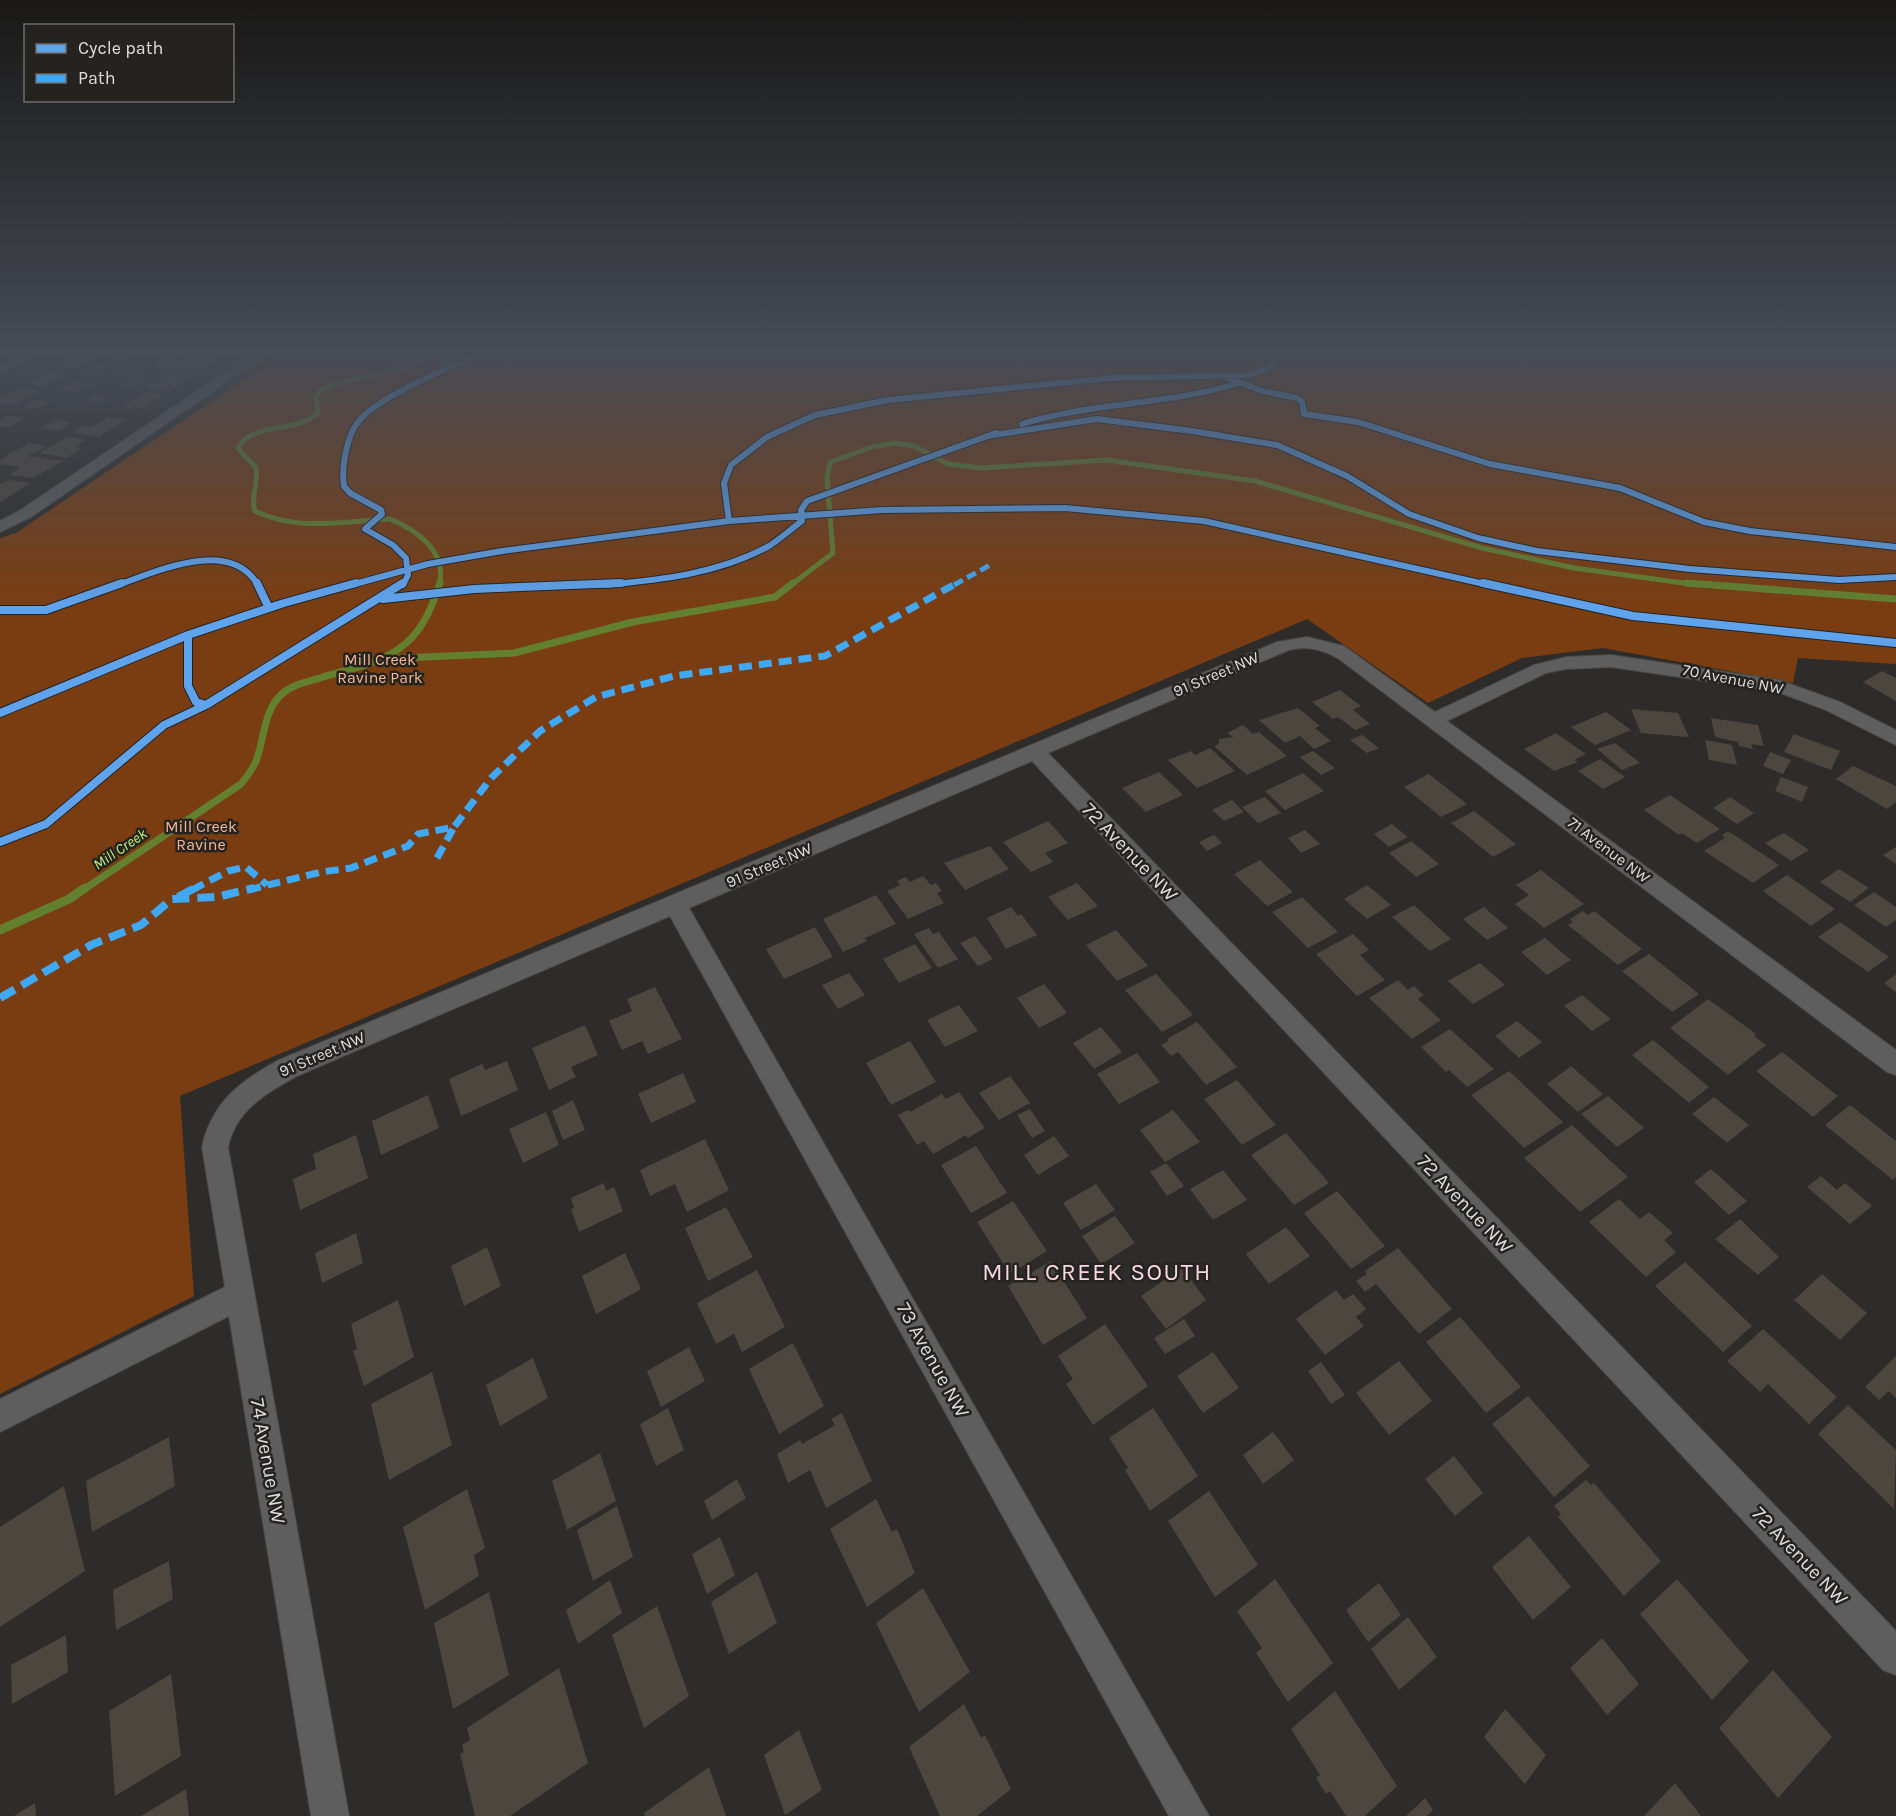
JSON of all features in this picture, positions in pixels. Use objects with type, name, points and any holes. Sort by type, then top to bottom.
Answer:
[{"type":"street","points":[[0,527],[25,514],[139,437]]},
{"type":"street","name":"71 Avenue NW","points":[[1319,642],[1345,655],[1434,720],[1896,1064]]},
{"type":"street","name":"91 Street NW","points":[[230,1110],[255,1086],[288,1068],[1283,645],[1319,642]]},
{"type":"street","name":"70 Avenue NW","points":[[1434,720],[1522,677],[1551,666],[1580,661],[1631,662],[1779,686],[1843,711],[1896,738]]},
{"type":"street","name":"72 Avenue NW","points":[[1034,751],[1896,1657]]},
{"type":"street","name":"73 Avenue NW","points":[[676,905],[1190,1816]]},
{"type":"street","name":"74 Avenue NW","points":[[230,1110],[217,1132],[215,1147],[330,1816]]},
{"type":"street","points":[[0,1416],[240,1295]]},
{"type":"green space","name":"Mill Creek Ravine Park","points":[[159,437],[1896,437],[1896,664],[1798,658],[1793,683],[1603,648],[1522,658],[1428,703],[1307,619],[180,1096],[194,1296],[0,1394],[0,538],[16,533]]},
{"type":"building","points":[[68,437],[85,440],[75,447],[83,448],[67,458],[40,453]]},
{"type":"building","points":[[29,443],[46,446],[34,454],[26,455],[63,461],[33,478],[9,475],[21,467],[0,464],[0,460],[15,451],[23,452],[17,450]]},
{"type":"building","points":[[9,480],[31,483],[0,502],[0,484]]},
{"type":"building","points":[[1882,671],[1896,678],[1896,701],[1863,682]]},
{"type":"building","points":[[1340,690],[1361,706],[1353,710],[1370,724],[1355,730],[1338,717],[1333,719],[1312,702]]},
{"type":"building","points":[[1298,708],[1320,726],[1315,728],[1331,741],[1314,749],[1300,736],[1285,743],[1259,720]]},
{"type":"building","points":[[1631,709],[1678,713],[1689,737],[1641,733]]},
{"type":"building","points":[[1606,712],[1631,730],[1595,745],[1571,727]]},
{"type":"building","points":[[1711,718],[1758,725],[1764,746],[1751,744],[1753,749],[1739,746],[1738,742],[1715,737]]},
{"type":"building","points":[[1243,725],[1253,734],[1259,732],[1287,756],[1247,775],[1214,746],[1219,744],[1219,739],[1233,737],[1227,733]]},
{"type":"building","points":[[1556,733],[1586,754],[1574,760],[1578,762],[1554,771],[1524,749]]},
{"type":"building","points":[[1794,734],[1840,751],[1831,770],[1784,752]]},
{"type":"building","points":[[1362,735],[1379,748],[1367,753],[1350,740]]},
{"type":"building","points":[[1705,740],[1732,745],[1737,765],[1709,760]]},
{"type":"building","points":[[1615,743],[1640,763],[1622,770],[1597,749]]},
{"type":"building","points":[[1210,748],[1235,771],[1197,788],[1168,760],[1191,751],[1195,755]]},
{"type":"building","points":[[1313,751],[1335,768],[1321,775],[1300,757]]},
{"type":"building","points":[[1770,752],[1791,760],[1783,774],[1763,766]]},
{"type":"building","points":[[1600,759],[1625,777],[1603,789],[1578,771]]},
{"type":"building","points":[[1853,766],[1896,786],[1896,802],[1887,809],[1836,779]]},
{"type":"building","points":[[1159,772],[1183,795],[1146,812],[1122,788]]},
{"type":"building","points":[[1303,773],[1324,791],[1285,810],[1265,791]]},
{"type":"building","points":[[1429,774],[1467,804],[1441,817],[1404,787]]},
{"type":"building","points":[[1781,777],[1808,787],[1802,802],[1775,791]]},
{"type":"building","points":[[1670,795],[1720,829],[1697,843],[1682,833],[1679,835],[1644,810]]},
{"type":"building","points":[[1265,797],[1281,813],[1258,823],[1242,807]]},
{"type":"building","points":[[1730,797],[1754,813],[1737,824],[1713,808]]},
{"type":"building","points":[[1232,800],[1244,812],[1224,821],[1212,810]]},
{"type":"building","points":[[1474,811],[1516,844],[1493,857],[1451,823]]},
{"type":"building","points":[[1048,821],[1068,843],[1045,853],[1053,862],[1031,872],[1003,842]]},
{"type":"building","points":[[1392,824],[1408,837],[1389,847],[1374,834]]},
{"type":"building","points":[[1305,830],[1320,844],[1301,853],[1288,838]]},
{"type":"building","points":[[1727,832],[1779,865],[1753,883],[1704,851],[1725,838],[1722,835]]},
{"type":"building","points":[[1784,833],[1809,850],[1791,861],[1765,843]]},
{"type":"building","points":[[1214,835],[1222,843],[1207,851],[1199,842]]},
{"type":"building","points":[[1411,841],[1439,864],[1416,877],[1389,853]]},
{"type":"building","points":[[990,846],[1009,869],[965,890],[944,863]]},
{"type":"building","points":[[1896,847],[1896,864],[1883,855]]},
{"type":"building","points":[[1260,860],[1293,892],[1267,906],[1234,874]]},
{"type":"building","points":[[1839,869],[1869,888],[1850,902],[1820,882]]},
{"type":"building","points":[[1541,870],[1584,904],[1544,928],[1515,904],[1529,895],[1516,885]]},
{"type":"building","points":[[1787,875],[1835,909],[1811,926],[1763,891]]},
{"type":"building","points":[[923,876],[931,885],[936,883],[942,891],[937,893],[944,903],[908,919],[887,891],[900,885],[897,881],[906,877],[910,882]]},
{"type":"building","points":[[1077,883],[1098,906],[1068,920],[1048,897]]},
{"type":"building","points":[[1367,885],[1391,905],[1367,919],[1344,899]]},
{"type":"building","points":[[1874,892],[1896,907],[1896,920],[1886,927],[1854,905]]},
{"type":"building","points":[[876,895],[896,924],[865,938],[867,941],[843,952],[823,919]]},
{"type":"building","points":[[1302,897],[1338,932],[1308,948],[1272,912]]},
{"type":"building","points":[[1414,905],[1451,939],[1430,951],[1392,917]]},
{"type":"building","points":[[1011,907],[1018,916],[1021,914],[1037,935],[1006,949],[987,918]]},
{"type":"building","points":[[1484,907],[1508,928],[1487,940],[1463,919]]},
{"type":"building","points":[[1583,911],[1588,915],[1594,911],[1642,949],[1618,965],[1568,925],[1573,922],[1570,919]]},
{"type":"building","points":[[1840,922],[1889,957],[1868,972],[1818,937]]},
{"type":"building","points":[[815,927],[833,957],[784,979],[766,949]]},
{"type":"building","points":[[929,928],[933,934],[939,932],[958,959],[938,968],[914,934]]},
{"type":"building","points":[[1116,930],[1148,966],[1117,981],[1086,945]]},
{"type":"building","points":[[1353,934],[1369,950],[1360,955],[1385,980],[1357,996],[1316,954]]},
{"type":"building","points":[[975,936],[993,959],[978,966],[960,943]]},
{"type":"building","points":[[1545,938],[1571,960],[1547,975],[1521,952]]},
{"type":"building","points":[[915,944],[932,968],[899,983],[883,959]]},
{"type":"building","points":[[1649,954],[1699,994],[1672,1012],[1622,971]]},
{"type":"building","points":[[1480,963],[1505,985],[1473,1004],[1448,981]]},
{"type":"building","points":[[849,973],[865,995],[838,1009],[822,985]]},
{"type":"building","points":[[1156,974],[1193,1015],[1162,1032],[1125,990]]},
{"type":"building","points":[[1896,974],[1896,992],[1884,983]]},
{"type":"building","points":[[1398,980],[1408,990],[1414,986],[1424,995],[1418,999],[1441,1020],[1412,1039],[1369,998]]},
{"type":"building","points":[[1044,984],[1067,1013],[1039,1028],[1017,998]]},
{"type":"building","points":[[655,987],[682,1039],[648,1054],[642,1041],[622,1050],[609,1021],[632,1011],[627,999]]},
{"type":"building","points":[[1582,995],[1611,1019],[1592,1031],[1564,1006]]},
{"type":"building","points":[[1708,999],[1756,1034],[1754,1036],[1766,1045],[1728,1075],[1670,1028]]},
{"type":"building","points":[[959,1005],[978,1031],[945,1047],[927,1020]]},
{"type":"building","points":[[1517,1021],[1542,1042],[1519,1058],[1495,1036]]},
{"type":"building","points":[[1197,1022],[1237,1067],[1206,1085],[1178,1052],[1171,1056],[1161,1045],[1169,1041],[1167,1039]]},
{"type":"building","points":[[585,1025],[598,1055],[571,1067],[576,1077],[549,1090],[532,1048]]},
{"type":"building","points":[[1101,1027],[1122,1052],[1094,1069],[1073,1043]]},
{"type":"building","points":[[1450,1029],[1494,1069],[1467,1087],[1449,1070],[1446,1072],[1421,1047]]},
{"type":"building","points":[[1653,1040],[1709,1087],[1689,1103],[1632,1055]]},
{"type":"building","points":[[910,1041],[936,1082],[891,1105],[866,1063]]},
{"type":"building","points":[[1782,1052],[1838,1096],[1813,1117],[1756,1071]]},
{"type":"building","points":[[1137,1053],[1160,1082],[1119,1104],[1097,1074]]},
{"type":"building","points":[[507,1061],[518,1090],[461,1116],[449,1079],[482,1064],[485,1070]]},
{"type":"building","points":[[1571,1066],[1603,1094],[1578,1112],[1547,1084]]},
{"type":"building","points":[[1509,1071],[1563,1122],[1524,1148],[1471,1095]]},
{"type":"building","points":[[683,1073],[696,1102],[651,1123],[638,1094]]},
{"type":"building","points":[[1010,1076],[1030,1103],[999,1120],[979,1093]]},
{"type":"building","points":[[1237,1080],[1276,1125],[1242,1145],[1204,1099]]},
{"type":"building","points":[[959,1092],[985,1128],[968,1138],[966,1135],[933,1154],[924,1141],[917,1145],[898,1115],[908,1110],[910,1112],[942,1094],[946,1099]]},
{"type":"building","points":[[428,1095],[439,1128],[381,1155],[372,1121]]},
{"type":"building","points":[[1608,1096],[1644,1128],[1617,1147],[1581,1114]]},
{"type":"building","points":[[1714,1097],[1749,1125],[1727,1143],[1692,1114]]},
{"type":"building","points":[[573,1100],[585,1130],[563,1140],[552,1111]]},
{"type":"building","points":[[1850,1105],[1896,1141],[1896,1177],[1893,1180],[1825,1125]]},
{"type":"building","points":[[1030,1109],[1045,1131],[1032,1138],[1017,1115]]},
{"type":"building","points":[[1173,1110],[1200,1142],[1165,1162],[1140,1130]]},
{"type":"building","points":[[546,1112],[559,1145],[523,1163],[509,1129]]},
{"type":"building","points":[[1572,1125],[1628,1177],[1580,1212],[1524,1158]]},
{"type":"building","points":[[1286,1133],[1329,1183],[1294,1205],[1251,1155]]},
{"type":"building","points":[[356,1135],[368,1178],[300,1210],[293,1179],[316,1169],[313,1154]]},
{"type":"building","points":[[1054,1136],[1069,1156],[1038,1175],[1024,1155]]},
{"type":"building","points":[[705,1139],[729,1190],[687,1212],[675,1184],[650,1196],[640,1170]]},
{"type":"building","points":[[976,1146],[1007,1193],[971,1213],[941,1165]]},
{"type":"building","points":[[1166,1163],[1184,1186],[1167,1196],[1150,1172]]},
{"type":"building","points":[[1711,1169],[1747,1201],[1729,1215],[1694,1182]]},
{"type":"building","points":[[1223,1170],[1247,1200],[1213,1220],[1190,1189]]},
{"type":"building","points":[[1821,1176],[1837,1190],[1845,1183],[1872,1206],[1850,1224],[1807,1187]]},
{"type":"building","points":[[604,1183],[606,1191],[614,1187],[623,1211],[579,1232],[571,1209],[574,1208],[571,1198]]},
{"type":"building","points":[[1096,1184],[1115,1210],[1081,1230],[1063,1203]]},
{"type":"building","points":[[1337,1191],[1385,1246],[1351,1269],[1304,1213]]},
{"type":"building","points":[[1619,1199],[1640,1219],[1649,1212],[1673,1233],[1664,1240],[1676,1252],[1646,1277],[1589,1222]]},
{"type":"building","points":[[1013,1201],[1047,1251],[1010,1274],[977,1222]]},
{"type":"building","points":[[726,1207],[753,1257],[708,1281],[685,1228]]},
{"type":"building","points":[[1115,1216],[1135,1243],[1101,1264],[1082,1236]]},
{"type":"building","points":[[1740,1219],[1779,1257],[1758,1275],[1715,1239]]},
{"type":"building","points":[[1286,1227],[1310,1256],[1269,1284],[1246,1254]]},
{"type":"building","points":[[356,1233],[363,1263],[322,1283],[315,1253]]},
{"type":"building","points":[[487,1247],[501,1286],[464,1306],[451,1266]]},
{"type":"building","points":[[1398,1248],[1452,1309],[1419,1334],[1376,1284],[1365,1292],[1356,1281],[1367,1274],[1365,1271]]},
{"type":"building","points":[[625,1253],[641,1289],[596,1314],[582,1276]]},
{"type":"building","points":[[1051,1261],[1087,1318],[1043,1345],[1008,1286]]},
{"type":"building","points":[[1685,1262],[1752,1326],[1723,1352],[1655,1286]]},
{"type":"building","points":[[1182,1268],[1206,1300],[1166,1329],[1141,1296]]},
{"type":"building","points":[[757,1270],[785,1327],[742,1352],[734,1334],[716,1344],[697,1303]]},
{"type":"building","points":[[1822,1274],[1867,1313],[1840,1340],[1794,1300]]},
{"type":"building","points":[[1336,1290],[1344,1300],[1353,1294],[1366,1309],[1356,1317],[1364,1326],[1325,1355],[1296,1319]]},
{"type":"building","points":[[398,1300],[414,1357],[364,1386],[353,1351],[357,1349],[351,1324]]},
{"type":"building","points":[[1460,1317],[1521,1387],[1486,1413],[1426,1342]]},
{"type":"building","points":[[1184,1319],[1195,1336],[1165,1354],[1154,1338]]},
{"type":"building","points":[[1105,1324],[1148,1386],[1093,1425],[1066,1384],[1073,1379],[1058,1356]]},
{"type":"building","points":[[1763,1329],[1837,1397],[1809,1424],[1768,1384],[1760,1392],[1727,1361]]},
{"type":"building","points":[[793,1343],[824,1406],[779,1434],[749,1369]]},
{"type":"building","points":[[689,1347],[705,1381],[661,1407],[647,1371]]},
{"type":"building","points":[[1213,1352],[1239,1388],[1203,1413],[1177,1376]]},
{"type":"building","points":[[1896,1356],[1896,1398],[1889,1391],[1879,1400],[1865,1387]]},
{"type":"building","points":[[533,1358],[548,1398],[500,1426],[486,1385]]},
{"type":"building","points":[[1399,1361],[1432,1401],[1389,1435],[1356,1393]]},
{"type":"building","points":[[1321,1362],[1345,1395],[1331,1404],[1308,1371]]},
{"type":"building","points":[[432,1372],[452,1445],[389,1480],[371,1404]]},
{"type":"building","points":[[1528,1396],[1590,1466],[1554,1497],[1492,1424]]},
{"type":"building","points":[[1848,1405],[1896,1450],[1894,1509],[1818,1434]]},
{"type":"building","points":[[668,1408],[684,1450],[656,1466],[640,1424]]},
{"type":"building","points":[[1153,1408],[1198,1476],[1150,1511],[1125,1470],[1128,1468],[1109,1438]]},
{"type":"building","points":[[842,1413],[872,1481],[826,1508],[810,1470],[788,1483],[777,1454],[800,1440],[802,1444],[835,1425],[831,1419]]},
{"type":"building","points":[[1273,1432],[1294,1460],[1263,1484],[1243,1455]]},
{"type":"building","points":[[169,1437],[175,1486],[92,1532],[86,1481]]},
{"type":"building","points":[[600,1453],[616,1501],[567,1530],[552,1481]]},
{"type":"building","points":[[1454,1456],[1483,1493],[1455,1516],[1425,1479]]},
{"type":"building","points":[[737,1479],[746,1498],[712,1520],[704,1501]]},
{"type":"building","points":[[1586,1480],[1591,1485],[1594,1483],[1661,1561],[1624,1596],[1558,1517],[1561,1514],[1554,1506]]},
{"type":"building","points":[[64,1486],[85,1571],[0,1627],[0,1527]]},
{"type":"building","points":[[467,1489],[485,1548],[474,1555],[479,1576],[425,1610],[403,1527]]},
{"type":"building","points":[[1209,1491],[1258,1565],[1215,1597],[1168,1521]]},
{"type":"building","points":[[876,1499],[892,1532],[897,1529],[915,1573],[867,1607],[830,1529]]},
{"type":"building","points":[[617,1506],[633,1557],[593,1581],[577,1530]]},
{"type":"building","points":[[1529,1536],[1571,1587],[1533,1620],[1492,1567]]},
{"type":"building","points":[[720,1537],[735,1575],[707,1594],[692,1554]]},
{"type":"building","points":[[169,1561],[173,1599],[116,1630],[113,1590]]},
{"type":"building","points":[[757,1572],[777,1623],[729,1654],[711,1602]]},
{"type":"building","points":[[1275,1579],[1333,1663],[1288,1702],[1256,1653],[1262,1648],[1237,1611]]},
{"type":"building","points":[[1677,1579],[1749,1661],[1712,1700],[1640,1614]]},
{"type":"building","points":[[610,1580],[622,1613],[578,1644],[566,1610]]},
{"type":"building","points":[[1379,1583],[1401,1615],[1368,1642],[1346,1610]]},
{"type":"building","points":[[923,1588],[970,1672],[919,1712],[876,1623]]},
{"type":"building","points":[[489,1592],[509,1675],[453,1709],[434,1623]]},
{"type":"building","points":[[657,1606],[689,1696],[644,1728],[612,1635]]},
{"type":"building","points":[[1408,1617],[1437,1657],[1399,1690],[1371,1649]]},
{"type":"building","points":[[66,1635],[68,1672],[12,1704],[11,1665]]},
{"type":"building","points":[[1602,1638],[1639,1684],[1607,1715],[1570,1668]]},
{"type":"building","points":[[559,1668],[588,1763],[510,1816],[475,1816],[460,1754],[464,1752],[462,1745],[470,1740],[467,1728]]},
{"type":"building","points":[[1773,1670],[1832,1737],[1778,1798],[1719,1728]]},
{"type":"building","points":[[171,1674],[181,1756],[115,1796],[109,1711]]},
{"type":"building","points":[[1335,1691],[1397,1786],[1365,1816],[1346,1816],[1330,1791],[1326,1794],[1316,1778],[1320,1775],[1291,1729]]},
{"type":"building","points":[[964,1704],[981,1738],[985,1735],[1011,1789],[977,1816],[940,1816],[909,1747]]},
{"type":"building","points":[[1505,1709],[1546,1755],[1525,1784],[1484,1737]]},
{"type":"building","points":[[799,1730],[822,1790],[785,1815],[764,1755]]},
{"type":"building","points":[[709,1767],[726,1816],[645,1816],[644,1813]]},
{"type":"building","points":[[1675,1783],[1701,1816],[1644,1816]]},
{"type":"building","points":[[186,1789],[189,1816],[141,1816]]},
{"type":"building","points":[[1425,1798],[1433,1810],[1427,1816],[1406,1816]]},
{"type":"building","points":[[35,1803],[36,1816],[14,1816]]},
{"type":"waterway","name":"Mill Creek","points":[[250,437],[238,447],[256,468],[253,500],[255,511],[271,517],[304,523],[390,519],[420,536],[435,553],[441,573],[439,585]]},
{"type":"waterway","points":[[791,585],[833,553],[827,478],[830,462],[872,447],[895,443],[914,446],[948,464],[981,468],[1107,460],[1255,481],[1482,548],[1574,568],[1698,585]]},
{"type":"waterway","name":"Mill Creek","points":[[380,659],[399,649],[412,638],[432,606],[440,583]]},
{"type":"waterway","points":[[380,659],[514,653],[633,622],[775,597],[793,583]]},
{"type":"waterway","points":[[1687,583],[1896,599]]},
{"type":"waterway","name":"Mill Creek","points":[[83,890],[241,784],[256,761],[268,716],[276,700],[283,693],[304,683],[380,659]]},
{"type":"waterway","name":"Mill Creek","points":[[0,930],[69,899],[85,888]]},
{"type":"marked path","points":[[0,998],[91,945],[141,925],[172,899],[217,897],[321,872],[351,868],[408,846],[418,834],[454,827],[491,778],[540,731],[596,697],[674,676],[825,656],[990,565]]},
{"type":"marked path","points":[[437,858],[454,827]]},
{"type":"marked path","points":[[178,897],[228,871],[246,867],[267,885]]},
{"type":"cycle path","points":[[0,842],[46,824],[164,725],[206,705],[402,586],[408,575],[409,566],[406,558],[393,545],[366,532],[365,529],[382,514],[381,510],[350,493],[344,486],[346,445],[350,437]]},
{"type":"cycle path","points":[[729,521],[724,483],[731,465],[768,437]]},
{"type":"cycle path","points":[[383,599],[474,589],[602,585],[647,581],[691,574],[732,563],[770,545],[802,521],[801,510],[807,501],[986,437]]},
{"type":"cycle path","points":[[1227,437],[1277,445],[1347,476],[1409,514],[1478,538],[1537,551],[1690,569],[1839,580],[1896,577]]},
{"type":"cycle path","points":[[1404,437],[1490,464],[1620,488],[1704,522],[1750,531],[1896,547]]},
{"type":"cycle path","points":[[0,713],[188,635],[284,603],[428,564],[502,551],[729,521],[882,510],[1065,508],[1204,521],[1426,569],[1545,599],[1633,616],[1896,643]]},
{"type":"cycle path","points":[[0,610],[23,612],[46,610],[174,567],[200,561],[223,560],[241,565],[250,573],[269,608]]},
{"type":"cycle path","points":[[188,635],[188,686],[196,702],[206,705]]},
{"type":"district","name":"MILL CREEK SOUTH","points":[[1097,1272]]},
{"type":"park label","name":"Mill Creek Ravine","points":[[201,835]]}]
